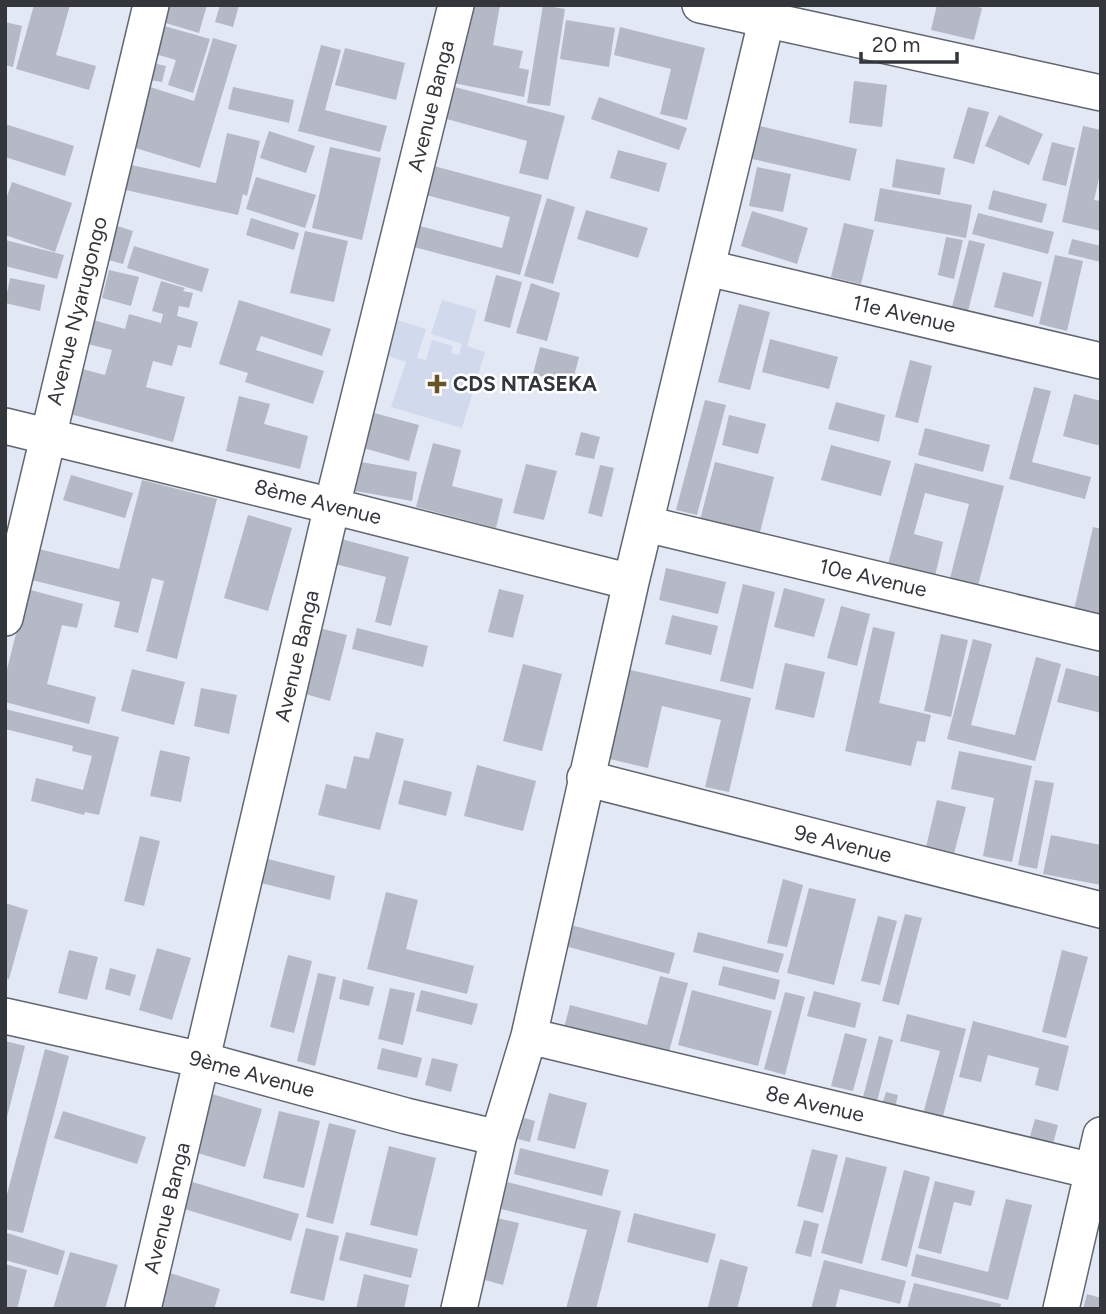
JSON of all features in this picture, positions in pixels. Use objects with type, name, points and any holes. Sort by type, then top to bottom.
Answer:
[{"type":"street","name":"Avenue Nyarugongo","points":[[5,618],[151,5]]},
{"type":"street","name":"Avenue Banga","points":[[143,1309],[332,506],[456,5]]},
{"type":"street","points":[[700,5],[768,13],[1101,93]]},
{"type":"street","points":[[463,1308],[498,1138],[529,1036],[585,778],[768,13]]},
{"type":"street","name":"11e Avenue","points":[[708,268],[1101,360]]},
{"type":"street","name":"8ème Avenue","points":[[5,426],[631,582]]},
{"type":"street","name":"10e Avenue","points":[[646,524],[1101,633]]},
{"type":"street","name":"9e Avenue","points":[[585,778],[1101,911]]},
{"type":"street","name":"9ème Avenue","points":[[5,1016],[202,1060],[406,1116],[498,1138]]},
{"type":"street","name":"8e Avenue","points":[[529,1036],[1097,1172]]},
{"type":"street","points":[[1061,1309],[1097,1172],[1101,1135]]},
{"type":"shaded area","name":"CDS NTASEKA","points":[[442,300],[477,310],[467,346],[485,352],[462,428],[391,407],[406,362],[374,351],[384,316],[426,329],[417,358],[426,360],[432,340],[453,346],[451,353],[459,355],[462,344],[431,334]]},
{"type":"building","points":[[34,5],[70,5],[56,55],[96,66],[89,90],[16,69]]},
{"type":"building","points":[[164,5],[207,5],[199,33],[159,21]]},
{"type":"building","points":[[220,5],[239,5],[233,27],[215,22]]},
{"type":"building","points":[[459,5],[500,5],[493,45],[523,51],[519,68],[529,70],[524,97],[443,81]]},
{"type":"building","points":[[543,5],[565,9],[550,106],[527,103]]},
{"type":"building","points":[[937,5],[971,5],[982,8],[974,40],[931,30]]},
{"type":"building","points":[[566,20],[615,28],[609,67],[560,59]]},
{"type":"building","points":[[5,22],[22,26],[13,67],[5,65]]},
{"type":"building","points":[[154,23],[210,39],[193,93],[168,85],[176,60],[145,51]]},
{"type":"building","points":[[620,27],[705,48],[687,120],[660,114],[671,69],[614,55]]},
{"type":"building","points":[[213,38],[237,45],[200,168],[126,145],[144,85],[194,101]]},
{"type":"building","points":[[321,45],[341,50],[325,110],[387,126],[380,152],[298,131]]},
{"type":"building","points":[[345,48],[405,63],[396,100],[335,85]]},
{"type":"building","points":[[143,61],[166,66],[162,82],[139,78]]},
{"type":"building","points":[[854,81],[887,85],[882,127],[849,123]]},
{"type":"building","points":[[451,86],[565,116],[548,180],[519,173],[527,141],[443,118]]},
{"type":"building","points":[[233,87],[294,100],[289,123],[228,109]]},
{"type":"building","points":[[599,97],[687,128],[679,150],[591,119]]},
{"type":"building","points":[[968,107],[989,112],[974,164],[953,158]]},
{"type":"building","points":[[999,115],[1043,134],[1029,165],[985,146]]},
{"type":"building","points":[[5,124],[74,146],[65,176],[5,157]]},
{"type":"building","points":[[756,125],[857,149],[850,181],[748,158]]},
{"type":"building","points":[[1083,126],[1101,130],[1101,170],[1094,200],[1101,201],[1101,231],[1062,222]]},
{"type":"building","points":[[269,131],[315,146],[306,173],[260,158]]},
{"type":"building","points":[[227,133],[260,141],[247,196],[243,194],[238,215],[112,187],[117,162],[216,183]]},
{"type":"building","points":[[1052,142],[1075,148],[1066,186],[1042,180]]},
{"type":"building","points":[[330,147],[381,158],[362,240],[312,228]]},
{"type":"building","points":[[618,150],[667,163],[659,192],[610,178]]},
{"type":"building","points":[[896,159],[945,168],[940,195],[892,187]]},
{"type":"building","points":[[434,166],[542,195],[520,275],[414,247],[420,226],[502,248],[510,217],[426,195]]},
{"type":"building","points":[[757,167],[791,174],[783,212],[749,206]]},
{"type":"building","points":[[256,177],[316,195],[305,228],[246,209]]},
{"type":"building","points":[[12,182],[72,203],[55,252],[5,235],[5,202]]},
{"type":"building","points":[[880,188],[972,205],[966,238],[874,221]]},
{"type":"building","points":[[993,190],[1047,204],[1042,223],[988,209]]},
{"type":"building","points":[[547,198],[575,207],[553,284],[524,276]]},
{"type":"building","points":[[586,210],[648,228],[638,258],[577,239]]},
{"type":"building","points":[[752,211],[808,228],[797,264],[741,246]]},
{"type":"building","points":[[978,213],[1054,232],[1048,254],[972,234]]},
{"type":"building","points":[[251,218],[299,233],[294,250],[246,235]]},
{"type":"building","points":[[108,223],[133,231],[123,264],[98,257]]},
{"type":"building","points":[[844,223],[874,230],[861,284],[831,277]]},
{"type":"building","points":[[305,231],[348,241],[334,302],[290,293]]},
{"type":"building","points":[[946,237],[963,240],[954,279],[938,275]]},
{"type":"building","points":[[1072,239],[1101,246],[1101,262],[1068,254]]},
{"type":"building","points":[[5,240],[64,255],[57,279],[5,266]]},
{"type":"building","points":[[969,240],[985,244],[967,315],[951,311]]},
{"type":"building","points":[[134,246],[209,269],[202,292],[127,268]]},
{"type":"building","points":[[1055,255],[1083,261],[1067,331],[1039,324]]},
{"type":"building","points":[[109,270],[139,277],[131,306],[102,298]]},
{"type":"building","points":[[1003,272],[1042,282],[1033,317],[994,307]]},
{"type":"building","points":[[496,275],[522,282],[510,328],[484,321]]},
{"type":"building","points":[[10,278],[45,285],[40,311],[5,303]]},
{"type":"building","points":[[161,281],[193,293],[189,308],[179,306],[177,316],[198,322],[191,348],[178,345],[172,366],[153,361],[146,387],[185,397],[173,442],[59,411],[71,366],[105,375],[112,350],[80,342],[86,318],[125,329],[129,314],[161,323],[163,314],[152,311]]},
{"type":"building","points":[[531,283],[560,293],[547,341],[516,333]]},
{"type":"building","points":[[239,300],[331,329],[322,356],[261,336],[256,350],[324,371],[313,404],[245,382],[248,373],[219,364]]},
{"type":"building","points":[[739,304],[770,312],[750,390],[718,382]]},
{"type":"building","points":[[770,339],[838,357],[829,389],[762,372]]},
{"type":"building","points":[[540,347],[579,357],[572,384],[533,374]]},
{"type":"building","points":[[910,360],[932,366],[918,423],[895,417]]},
{"type":"building","points":[[1034,387],[1051,391],[1032,462],[1091,477],[1085,499],[1009,479]]},
{"type":"building","points":[[1074,394],[1101,401],[1101,446],[1063,436]]},
{"type":"building","points":[[239,396],[270,404],[264,424],[308,436],[300,469],[226,451]]},
{"type":"building","points":[[705,400],[726,405],[697,515],[676,510]]},
{"type":"building","points":[[836,402],[885,415],[879,442],[828,429]]},
{"type":"building","points":[[363,410],[419,425],[409,461],[353,445]]},
{"type":"building","points":[[729,415],[766,424],[758,454],[722,445]]},
{"type":"building","points":[[925,428],[990,445],[983,472],[918,455]]},
{"type":"building","points":[[581,432],[600,437],[594,459],[575,455]]},
{"type":"building","points":[[433,443],[461,450],[452,486],[503,499],[496,528],[416,507]]},
{"type":"building","points":[[831,445],[891,461],[881,496],[821,480]]},
{"type":"building","points":[[350,460],[417,472],[412,501],[344,489]]},
{"type":"building","points":[[715,462],[774,477],[759,536],[700,520]]},
{"type":"building","points":[[915,463],[1004,486],[975,597],[947,590],[969,504],[925,493],[914,534],[943,542],[935,576],[888,564]]},
{"type":"building","points":[[526,464],[557,471],[544,520],[513,513]]},
{"type":"building","points":[[600,465],[614,468],[602,517],[588,513]]},
{"type":"building","points":[[71,475],[133,493],[125,518],[63,500]]},
{"type":"building","points":[[142,480],[217,499],[177,659],[146,651],[164,581],[152,578],[138,633],[114,627],[120,602],[24,578],[31,547],[119,569]]},
{"type":"building","points":[[248,515],[292,528],[268,611],[224,598]]},
{"type":"building","points":[[1093,527],[1101,529],[1101,616],[1074,610]]},
{"type":"building","points":[[341,539],[409,557],[391,626],[375,622],[386,577],[335,564]]},
{"type":"building","points":[[666,568],[726,582],[718,614],[659,600]]},
{"type":"building","points":[[743,584],[775,592],[753,689],[720,681]]},
{"type":"building","points":[[23,588],[83,604],[77,628],[62,625],[47,684],[96,697],[89,724],[5,702],[5,677],[21,614]]},
{"type":"building","points":[[784,588],[825,599],[814,637],[774,627]]},
{"type":"building","points":[[499,589],[524,595],[513,638],[488,632]]},
{"type":"building","points":[[841,606],[870,614],[857,666],[827,658]]},
{"type":"building","points":[[672,615],[718,626],[711,655],[665,644]]},
{"type":"building","points":[[315,627],[347,635],[330,701],[298,692]]},
{"type":"building","points":[[873,627],[895,632],[879,703],[931,715],[925,742],[917,741],[911,766],[845,751]]},
{"type":"building","points":[[357,628],[428,646],[423,667],[352,649]]},
{"type":"building","points":[[941,634],[968,640],[951,717],[924,711]]},
{"type":"building","points":[[973,639],[992,644],[971,725],[1015,735],[1036,657],[1061,664],[1035,761],[947,739]]},
{"type":"building","points":[[785,663],[825,672],[814,718],[775,709]]},
{"type":"building","points":[[523,664],[562,674],[542,751],[503,741]]},
{"type":"building","points":[[618,667],[751,698],[729,792],[705,787],[721,720],[662,706],[648,768],[597,756]]},
{"type":"building","points":[[1066,668],[1101,677],[1101,713],[1057,702]]},
{"type":"building","points":[[132,669],[185,682],[174,725],[121,711]]},
{"type":"building","points":[[201,688],[237,695],[229,734],[194,726]]},
{"type":"building","points":[[5,709],[119,737],[99,815],[85,812],[84,815],[31,801],[36,778],[83,790],[92,756],[72,751],[73,746],[5,729]]},
{"type":"building","points":[[376,732],[404,739],[380,830],[318,815],[326,784],[346,789],[354,756],[369,759]]},
{"type":"building","points":[[160,750],[190,757],[181,802],[150,796]]},
{"type":"building","points":[[959,751],[1032,766],[1012,862],[983,856],[994,798],[951,789]]},
{"type":"building","points":[[477,765],[536,781],[523,831],[464,816]]},
{"type":"building","points":[[404,780],[452,792],[446,816],[398,804]]},
{"type":"building","points":[[1035,780],[1054,783],[1037,869],[1018,865]]},
{"type":"building","points":[[937,800],[966,807],[954,854],[926,847]]},
{"type":"building","points":[[1051,835],[1101,845],[1101,885],[1043,874]]},
{"type":"building","points":[[140,836],[160,841],[144,906],[124,901]]},
{"type":"building","points":[[260,857],[335,876],[330,900],[253,881]]},
{"type":"building","points":[[783,879],[803,885],[787,947],[767,943]]},
{"type":"building","points":[[809,888],[856,899],[834,985],[787,973]]},
{"type":"building","points":[[386,892],[418,900],[406,949],[474,966],[467,994],[367,969]]},
{"type":"building","points":[[5,903],[28,910],[9,979],[5,978]]},
{"type":"building","points":[[905,914],[922,918],[899,1005],[882,1001]]},
{"type":"building","points":[[878,916],[897,921],[880,985],[861,981]]},
{"type":"building","points":[[571,925],[675,953],[669,974],[565,946]]},
{"type":"building","points":[[698,932],[784,954],[778,973],[693,952]]},
{"type":"building","points":[[157,948],[191,958],[172,1020],[139,1010]]},
{"type":"building","points":[[69,950],[98,957],[87,1000],[58,993]]},
{"type":"building","points":[[1062,950],[1088,957],[1066,1038],[1042,1032]]},
{"type":"building","points":[[288,955],[312,961],[294,1033],[270,1027]]},
{"type":"building","points":[[723,966],[780,980],[775,1000],[718,985]]},
{"type":"building","points":[[110,968],[136,975],[130,996],[105,989]]},
{"type":"building","points":[[318,973],[336,977],[315,1066],[297,1061]]},
{"type":"building","points":[[660,976],[688,983],[667,1059],[563,1032],[570,1005],[647,1025]]},
{"type":"building","points":[[343,979],[374,987],[369,1006],[339,999]]},
{"type":"building","points":[[390,988],[415,993],[403,1045],[378,1039]]},
{"type":"building","points":[[421,990],[478,1004],[472,1025],[416,1011]]},
{"type":"building","points":[[692,990],[772,1011],[758,1066],[678,1045]]},
{"type":"building","points":[[814,991],[861,1003],[855,1028],[807,1016]]},
{"type":"building","points":[[785,992],[805,997],[785,1075],[764,1069]]},
{"type":"building","points":[[907,1014],[966,1029],[942,1120],[923,1114],[940,1051],[900,1041]]},
{"type":"building","points":[[973,1021],[1069,1046],[1058,1091],[1035,1085],[1039,1068],[988,1055],[981,1082],[959,1077]]},
{"type":"building","points":[[845,1033],[867,1039],[853,1091],[831,1086]]},
{"type":"building","points":[[879,1036],[893,1040],[877,1101],[863,1097]]},
{"type":"building","points":[[5,1041],[25,1046],[6,1121],[5,1121]]},
{"type":"building","points":[[382,1048],[422,1058],[417,1078],[377,1069]]},
{"type":"building","points":[[45,1049],[69,1056],[23,1233],[5,1229],[5,1202]]},
{"type":"building","points":[[432,1058],[458,1064],[451,1092],[425,1085]]},
{"type":"building","points":[[202,1091],[262,1109],[245,1167],[184,1149]]},
{"type":"building","points":[[886,1092],[898,1095],[894,1112],[881,1108]]},
{"type":"building","points":[[549,1093],[587,1103],[575,1149],[537,1140]]},
{"type":"building","points":[[63,1111],[146,1137],[137,1164],[54,1138]]},
{"type":"building","points":[[279,1111],[320,1121],[304,1188],[263,1178]]},
{"type":"building","points":[[524,1118],[535,1121],[530,1142],[518,1139]]},
{"type":"building","points":[[1035,1119],[1058,1125],[1051,1152],[1027,1147]]},
{"type":"building","points":[[329,1123],[356,1130],[333,1224],[306,1217]]},
{"type":"building","points":[[389,1146],[436,1158],[417,1236],[370,1225]]},
{"type":"building","points":[[520,1148],[609,1170],[602,1196],[514,1174]]},
{"type":"building","points":[[812,1149],[838,1155],[823,1213],[797,1206]]},
{"type":"building","points":[[846,1157],[887,1167],[862,1264],[821,1253]]},
{"type":"building","points":[[904,1170],[930,1177],[907,1267],[881,1260]]},
{"type":"building","points":[[189,1181],[299,1214],[291,1241],[181,1208]]},
{"type":"building","points":[[935,1181],[975,1191],[971,1206],[954,1202],[941,1254],[918,1248]]},
{"type":"building","points":[[507,1182],[621,1211],[596,1309],[566,1309],[587,1230],[501,1209]]},
{"type":"building","points":[[1006,1199],[1032,1205],[1008,1300],[911,1276],[916,1254],[988,1272]]},
{"type":"building","points":[[634,1213],[716,1234],[708,1263],[627,1242]]},
{"type":"building","points":[[497,1218],[519,1223],[503,1285],[481,1279]]},
{"type":"building","points":[[804,1220],[819,1224],[811,1257],[795,1253]]},
{"type":"building","points":[[306,1228],[339,1236],[324,1301],[290,1293]]},
{"type":"building","points":[[346,1232],[418,1249],[411,1278],[339,1260]]},
{"type":"building","points":[[7,1233],[65,1251],[58,1275],[5,1260]]},
{"type":"building","points":[[70,1252],[118,1265],[105,1309],[53,1309]]},
{"type":"building","points":[[720,1259],[748,1267],[737,1309],[708,1307]]},
{"type":"building","points":[[824,1260],[906,1281],[900,1304],[840,1289],[835,1309],[811,1309]]},
{"type":"building","points":[[5,1264],[27,1270],[17,1309],[5,1309]]},
{"type":"building","points":[[164,1271],[220,1289],[214,1309],[153,1309]]},
{"type":"building","points":[[364,1274],[409,1285],[404,1309],[356,1309]]},
{"type":"building","points":[[914,1283],[1001,1304],[1000,1309],[907,1309]]},
{"type":"building","points":[[1087,1294],[1101,1298],[1101,1309],[1083,1309]]},
{"type":"place","name":"CDS NTASEKA","points":[[437,384]]}]
